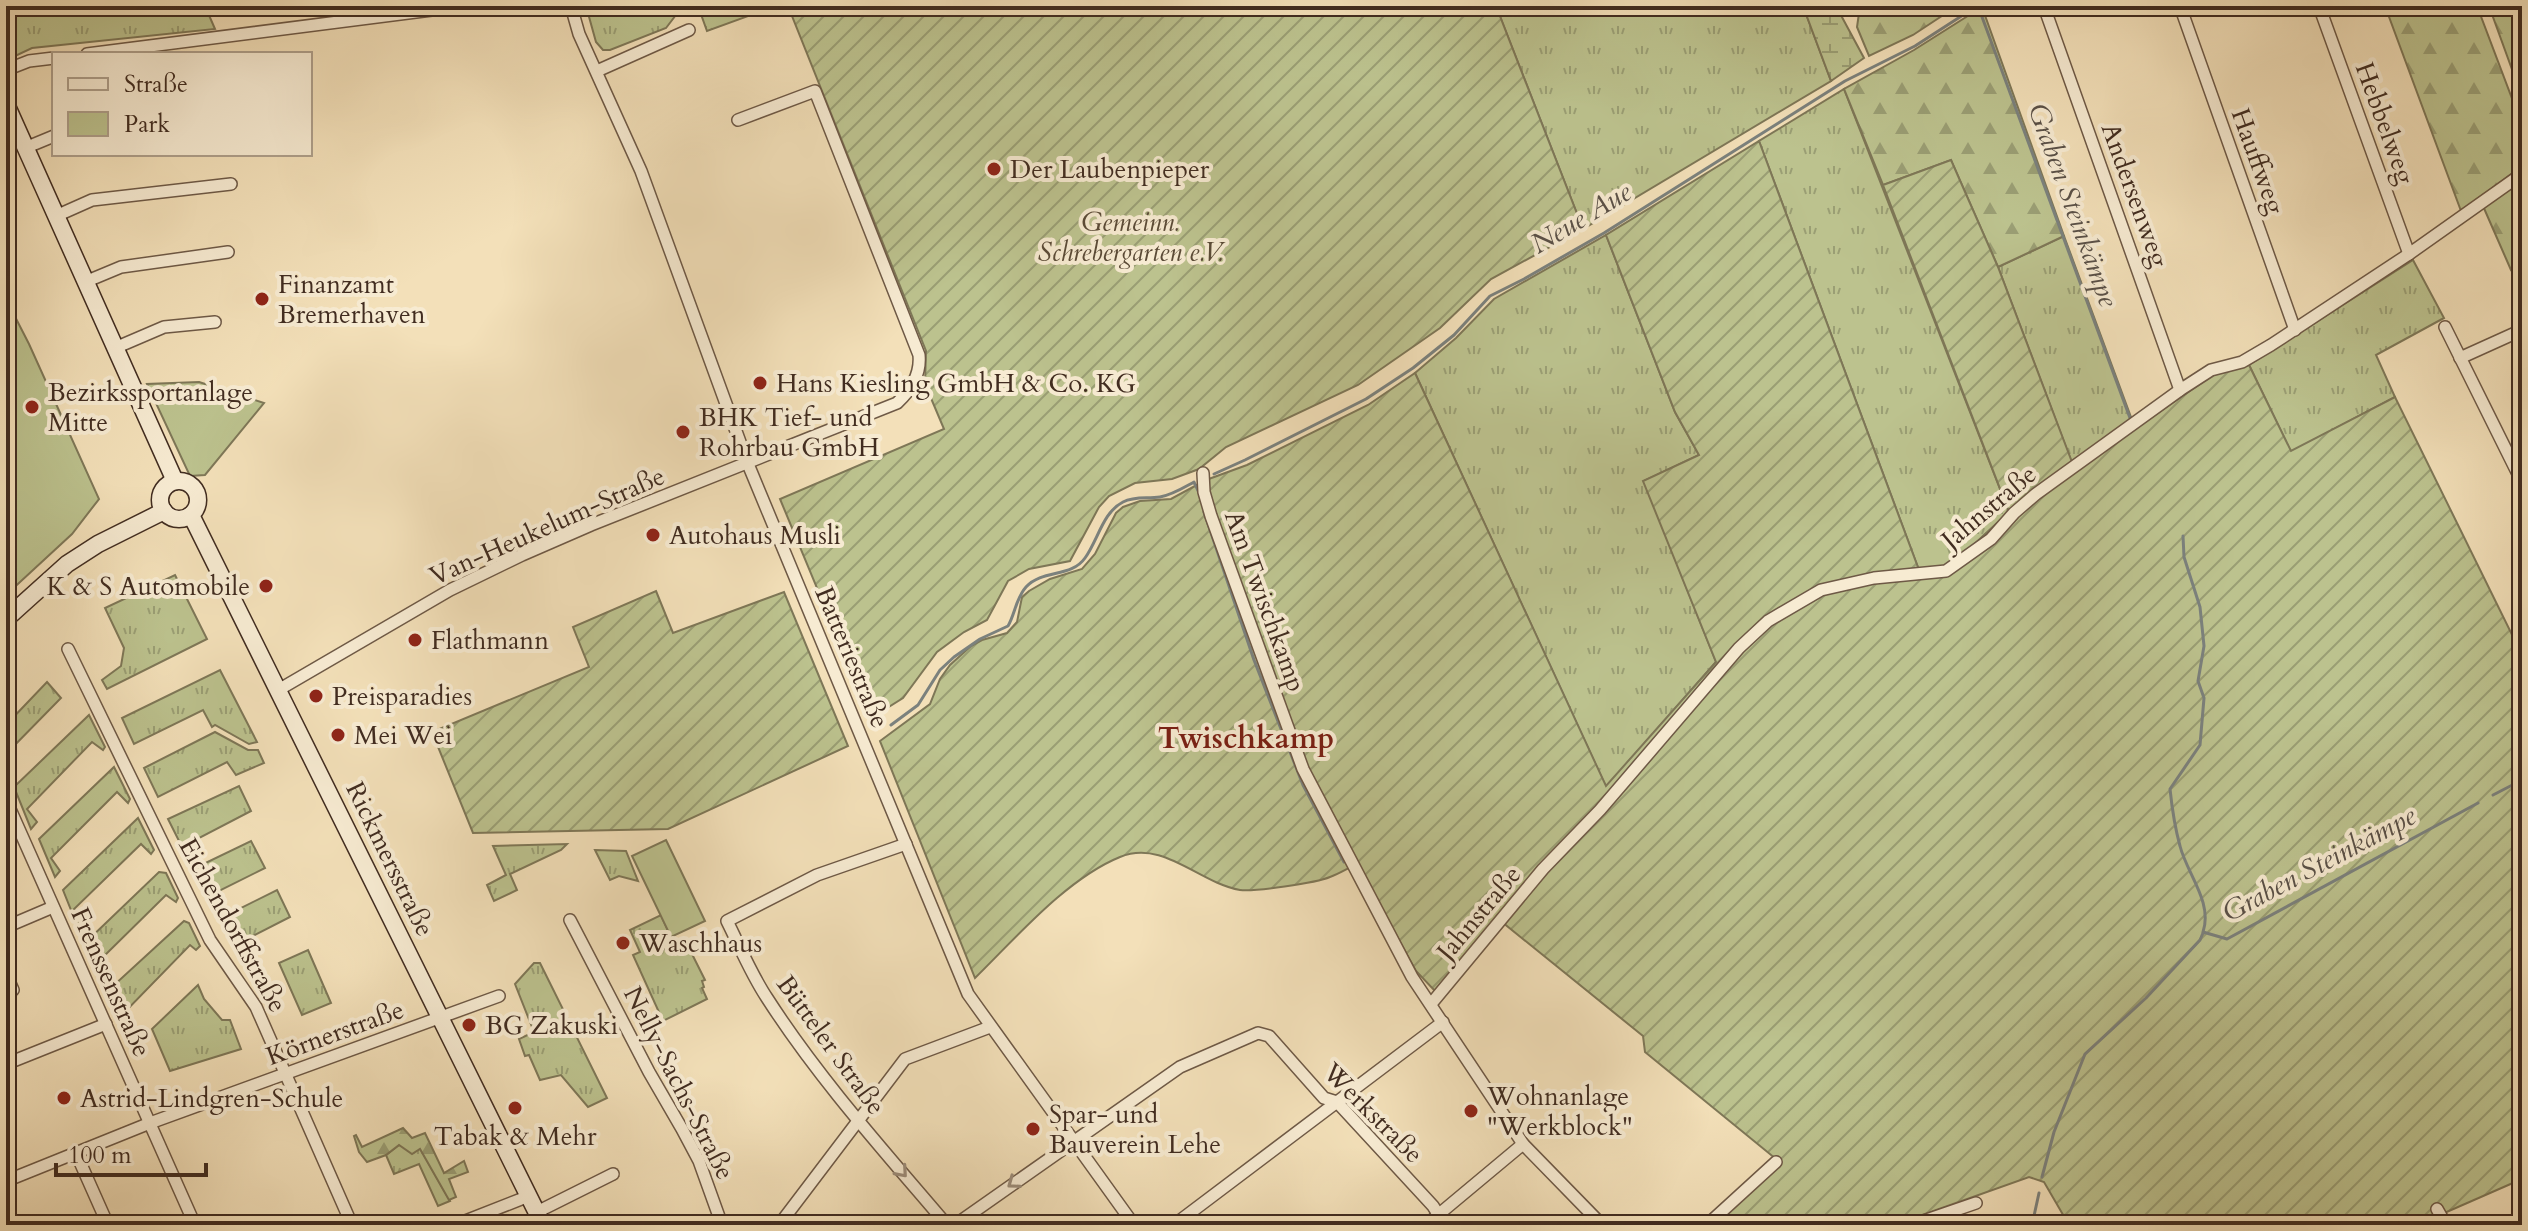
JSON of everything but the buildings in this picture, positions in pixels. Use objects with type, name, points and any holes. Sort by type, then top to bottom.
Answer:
[{"type":"main road","name":"Rickmersstraße","points":[[6,104],[175,481],[186,482],[196,491],[198,503],[191,515],[540,1218]]},
{"type":"main road","points":[[175,481],[161,493],[160,502],[164,511],[176,519],[191,515]]},
{"type":"main road","points":[[6,619],[67,564],[98,544],[164,511]]},
{"type":"street","points":[[103,52],[463,6]]},
{"type":"street","name":"Batteriestraße","points":[[571,6],[579,34],[641,171],[748,464],[968,994],[1134,1225]]},
{"type":"street","name":"Hauffweg","points":[[2180,6],[2295,330]]},
{"type":"street","name":"Hebbelweg","points":[[2319,6],[2409,254]]},
{"type":"street","name":"Andersenweg","points":[[2047,15],[2180,390]]},
{"type":"street","points":[[597,71],[689,30]]},
{"type":"street","points":[[6,70],[29,61],[52,58]]},
{"type":"street","name":"Van-Heukelum-Straße","points":[[280,689],[450,590],[493,569],[591,525],[897,403],[914,385],[919,355],[815,91],[738,120]]},
{"type":"street","points":[[25,148],[52,137]]},
{"type":"street","name":"Jahnstraße","points":[[1431,1004],[1543,869],[1600,810],[1739,648],[1768,621],[1821,590],[1874,578],[1946,571],[1991,539],[2036,494],[2180,390],[2211,370],[2251,357],[2295,330],[2522,174]]},
{"type":"street","points":[[56,216],[92,200],[231,184]]},
{"type":"street","points":[[85,282],[121,267],[228,252]]},
{"type":"street","points":[[115,348],[164,327],[215,322]]},
{"type":"street","points":[[2445,327],[2522,480]]},
{"type":"street","points":[[2460,358],[2522,330]]},
{"type":"street","name":"Am Twischkamp","points":[[1203,473],[1204,492],[1211,516],[1303,769],[1412,977],[1523,1144],[1602,1225]]},
{"type":"street","name":"Eichendorffstraße","points":[[68,649],[210,940],[256,1007],[352,1225]]},
{"type":"street","name":"Frenssenstraße","points":[[6,800],[195,1225]]},
{"type":"street","name":"Bütteler Straße","points":[[906,844],[817,875],[727,921],[766,997],[857,1120],[947,1225]]},
{"type":"street","points":[[6,927],[53,907]]},
{"type":"street","name":"Nelly-Sachs-Straße","points":[[570,920],[699,1161],[722,1225]]},
{"type":"street","points":[[6,974],[13,990],[6,993]]},
{"type":"street","name":"Körnerstraße","points":[[6,1181],[150,1123],[499,996]]},
{"type":"street","points":[[1174,1225],[1443,1022]]},
{"type":"street","points":[[6,1064],[106,1024]]},
{"type":"street","points":[[779,1225],[905,1059],[990,1027]]},
{"type":"street","name":"Werkstraße","points":[[1072,1140],[1180,1067],[1252,1035],[1266,1034],[1324,1098],[1337,1102],[1442,1220]]},
{"type":"street","points":[[955,1225],[1072,1140]]},
{"type":"street","points":[[1426,1225],[1442,1220],[1523,1144]]},
{"type":"street","points":[[76,1153],[108,1225]]},
{"type":"street","points":[[1707,1225],[1776,1162]]},
{"type":"street","points":[[540,1218],[613,1174]]},
{"type":"street","points":[[455,1225],[529,1196]]},
{"type":"street","points":[[1912,1225],[1976,1203]]},
{"type":"street","points":[[2437,1209],[2446,1225]]},
{"type":"street","points":[[6,1210],[12,1225]]},
{"type":"green space","points":[[6,6],[205,6],[215,29],[32,48],[11,58],[6,48]]},
{"type":"green space","points":[[586,6],[694,6],[679,11],[666,28],[603,50],[596,42]]},
{"type":"green space","points":[[698,6],[773,6],[773,7],[707,31]]},
{"type":"green space","name":"Gemeinn. Schrebergarten e.V.","points":[[788,6],[1496,6],[1583,229],[1491,279],[1440,328],[1358,385],[1226,447],[1199,469],[1172,479],[1135,483],[1109,496],[1099,507],[1070,561],[1029,569],[1008,581],[987,620],[937,652],[903,698],[871,718],[780,499],[944,429],[925,384],[926,351]]},
{"type":"green space","points":[[1496,6],[1803,6],[1831,81],[1583,229]]},
{"type":"green space","points":[[1803,6],[1836,6],[1864,58],[1831,81]]},
{"type":"green space","points":[[1860,6],[1957,6],[1913,35],[1869,56],[1857,27]]},
{"type":"green space","points":[[2385,6],[2477,6],[2522,125],[2522,166],[2461,211]]},
{"type":"green space","points":[[2489,6],[2522,6],[2522,97]]},
{"type":"green space","points":[[1982,7],[2064,236],[1998,267],[1951,160],[1883,185],[1844,89]]},
{"type":"green space","points":[[1844,89],[2009,512],[1966,552],[1943,567],[1919,570],[1759,141]]},
{"type":"green space","points":[[1759,141],[1919,570],[1943,567],[1966,552],[2009,512],[1883,185],[1951,160],[1998,267],[2075,470],[2216,373],[2249,365],[2291,451],[2395,397],[2522,655],[2522,1179],[2417,1225],[2069,1225],[2044,1182],[2029,1177],[1894,1225],[1715,1225],[1781,1163],[1645,1052],[1643,1036],[1497,918],[1435,991],[1416,971],[1357,864],[1323,879],[1240,890],[1166,858],[1136,853],[1120,857],[1061,894],[975,978],[880,741],[930,704],[940,679],[971,646],[1007,633],[1017,622],[1022,597],[1029,591],[1050,579],[1082,569],[1095,554],[1116,513],[1123,507],[1140,501],[1171,499],[1206,480],[1247,465],[1368,405],[1415,373],[1606,786],[1716,662],[1643,481],[1699,455],[1675,412],[1606,235]]},
{"type":"green space","points":[[2522,179],[2522,264],[2511,270],[2483,206]]},
{"type":"green space","points":[[1606,235],[1675,412],[1699,455],[1644,481],[1716,662],[1606,787],[1415,373],[1456,338],[1494,299]]},
{"type":"green space","points":[[2064,236],[2132,420],[2072,463],[1998,267]]},
{"type":"green space","points":[[2413,260],[2444,318],[2376,355],[2395,397],[2291,452],[2249,365]]},
{"type":"green space","name":"Bezirkssportanlage Mitte","points":[[6,299],[99,499],[72,534],[6,595]]},
{"type":"green space","points":[[199,382],[264,403],[205,475],[190,476],[147,384]]},
{"type":"green space","points":[[175,575],[207,639],[107,689],[102,680],[121,666],[124,648],[105,608]]},
{"type":"green space","points":[[656,591],[673,633],[784,592],[848,746],[668,829],[473,833],[432,732],[589,667],[573,627]]},
{"type":"green space","points":[[220,670],[257,742],[249,744],[215,725],[212,727],[203,710],[134,744],[122,718]]},
{"type":"green space","points":[[47,682],[61,698],[6,754],[6,725]]},
{"type":"green space","points":[[89,715],[105,747],[103,750],[92,742],[27,809],[37,822],[31,829],[14,787]]},
{"type":"green space","points":[[215,732],[248,750],[258,750],[264,763],[236,775],[227,762],[158,797],[144,768]]},
{"type":"green space","points":[[114,767],[130,799],[128,803],[117,792],[51,858],[60,871],[55,877],[39,839]]},
{"type":"green space","points":[[239,786],[251,811],[182,847],[168,819]]},
{"type":"green space","points":[[138,818],[154,850],[151,854],[141,844],[74,909],[82,920],[77,925],[63,890]]},
{"type":"green space","points":[[666,840],[705,921],[671,937],[632,856]]},
{"type":"green space","points":[[251,841],[265,868],[207,897],[193,869]]},
{"type":"green space","points":[[567,844],[561,850],[510,874],[517,890],[494,901],[487,885],[506,875],[493,846]]},
{"type":"green space","points":[[595,850],[626,851],[638,881],[619,876],[610,880]]},
{"type":"green space","points":[[159,872],[166,873],[178,898],[176,902],[166,895],[99,961],[109,971],[101,979],[85,943]]},
{"type":"green space","points":[[277,890],[290,917],[233,946],[219,919]]},
{"type":"green space","points":[[661,915],[669,933],[651,942],[656,953],[685,940],[705,980],[702,981],[702,988],[707,999],[663,1021],[633,955],[640,952],[630,930]]},
{"type":"green space","points":[[184,921],[189,923],[200,946],[196,950],[190,945],[117,1020],[110,1001],[115,997],[113,986]]},
{"type":"green space","points":[[308,950],[331,1003],[302,1015],[279,963]]},
{"type":"green space","points":[[534,963],[540,963],[607,1098],[588,1107],[561,1075],[540,1080],[529,1055],[525,1056],[519,1039],[534,1032],[515,984]]},
{"type":"green space","points":[[198,985],[204,999],[222,1020],[230,1020],[241,1049],[170,1071],[152,1029]]},
{"type":"green space","points":[[403,1128],[412,1138],[425,1133],[444,1173],[464,1161],[468,1172],[449,1179],[456,1197],[449,1200],[420,1149],[412,1154],[399,1145],[386,1155],[367,1162],[359,1152],[354,1136],[362,1147]]},
{"type":"green space","points":[[399,1145],[420,1148],[450,1201],[438,1206],[419,1164],[394,1174],[386,1155]]},
{"type":"waterway","name":"Neue Aue","points":[[1214,474],[1366,399],[1413,368],[1454,335],[1490,296],[1604,233],[1845,81],[1915,46],[1977,6]]},
{"type":"waterway","name":"Graben Steinkämpe","points":[[1978,6],[2130,418]]},
{"type":"waterway","name":"Neue Aue","points":[[891,725],[918,705],[940,670],[954,657],[980,639],[1008,626],[1020,596],[1033,581],[1079,564],[1116,507],[1132,499],[1169,495],[1194,482],[1199,493]]},
{"type":"waterway","points":[[1204,512],[1254,660],[1303,785],[1344,862]]},
{"type":"waterway","name":"Graben Steinkämpe","points":[[2183,536],[2184,557],[2200,607],[2204,646],[2198,681],[2204,698],[2200,745],[2170,789],[2183,857],[2205,910],[2203,932],[2227,939],[2478,803]]},
{"type":"waterway","name":"Graben Steinkämpe","points":[[2493,795],[2522,780]]},
{"type":"waterway","points":[[2042,1177],[2054,1132],[2085,1054],[2146,998],[2203,933]]},
{"type":"waterway","points":[[2032,1225],[2039,1193]]},
{"type":"place","name":"Der Laubenpieper","points":[[994,169]]},
{"type":"place","name":"Finanzamt Bremerhaven","points":[[262,299]]},
{"type":"place","name":"Hans Kiesling GmbH & Co. KG","points":[[760,383]]},
{"type":"place","name":"Bezirkssportanlage Mitte","points":[[32,407]]},
{"type":"place","name":"BHK Tief- und Rohrbau GmbH","points":[[683,432]]},
{"type":"place","name":"Autohaus Musli","points":[[653,535]]},
{"type":"place","name":"K & S Automobile","points":[[266,586]]},
{"type":"place","name":"Flathmann","points":[[415,640]]},
{"type":"place","name":"Preisparadies","points":[[316,696]]},
{"type":"place","name":"Mei Wei","points":[[338,735]]},
{"type":"place","name":"Waschhaus","points":[[623,943]]},
{"type":"place","name":"BG Zakuski","points":[[469,1025]]},
{"type":"place","name":"Astrid-Lindgren-Schule","points":[[64,1098]]},
{"type":"place","name":"Tabak & Mehr","points":[[515,1108]]},
{"type":"place","name":"Wohnanlage \"Werkblock\"","points":[[1471,1111]]},
{"type":"place","name":"Spar- und Bauverein Lehe","points":[[1033,1129]]},
{"type":"district","name":"Twischkamp","points":[[1246,738]]}]
